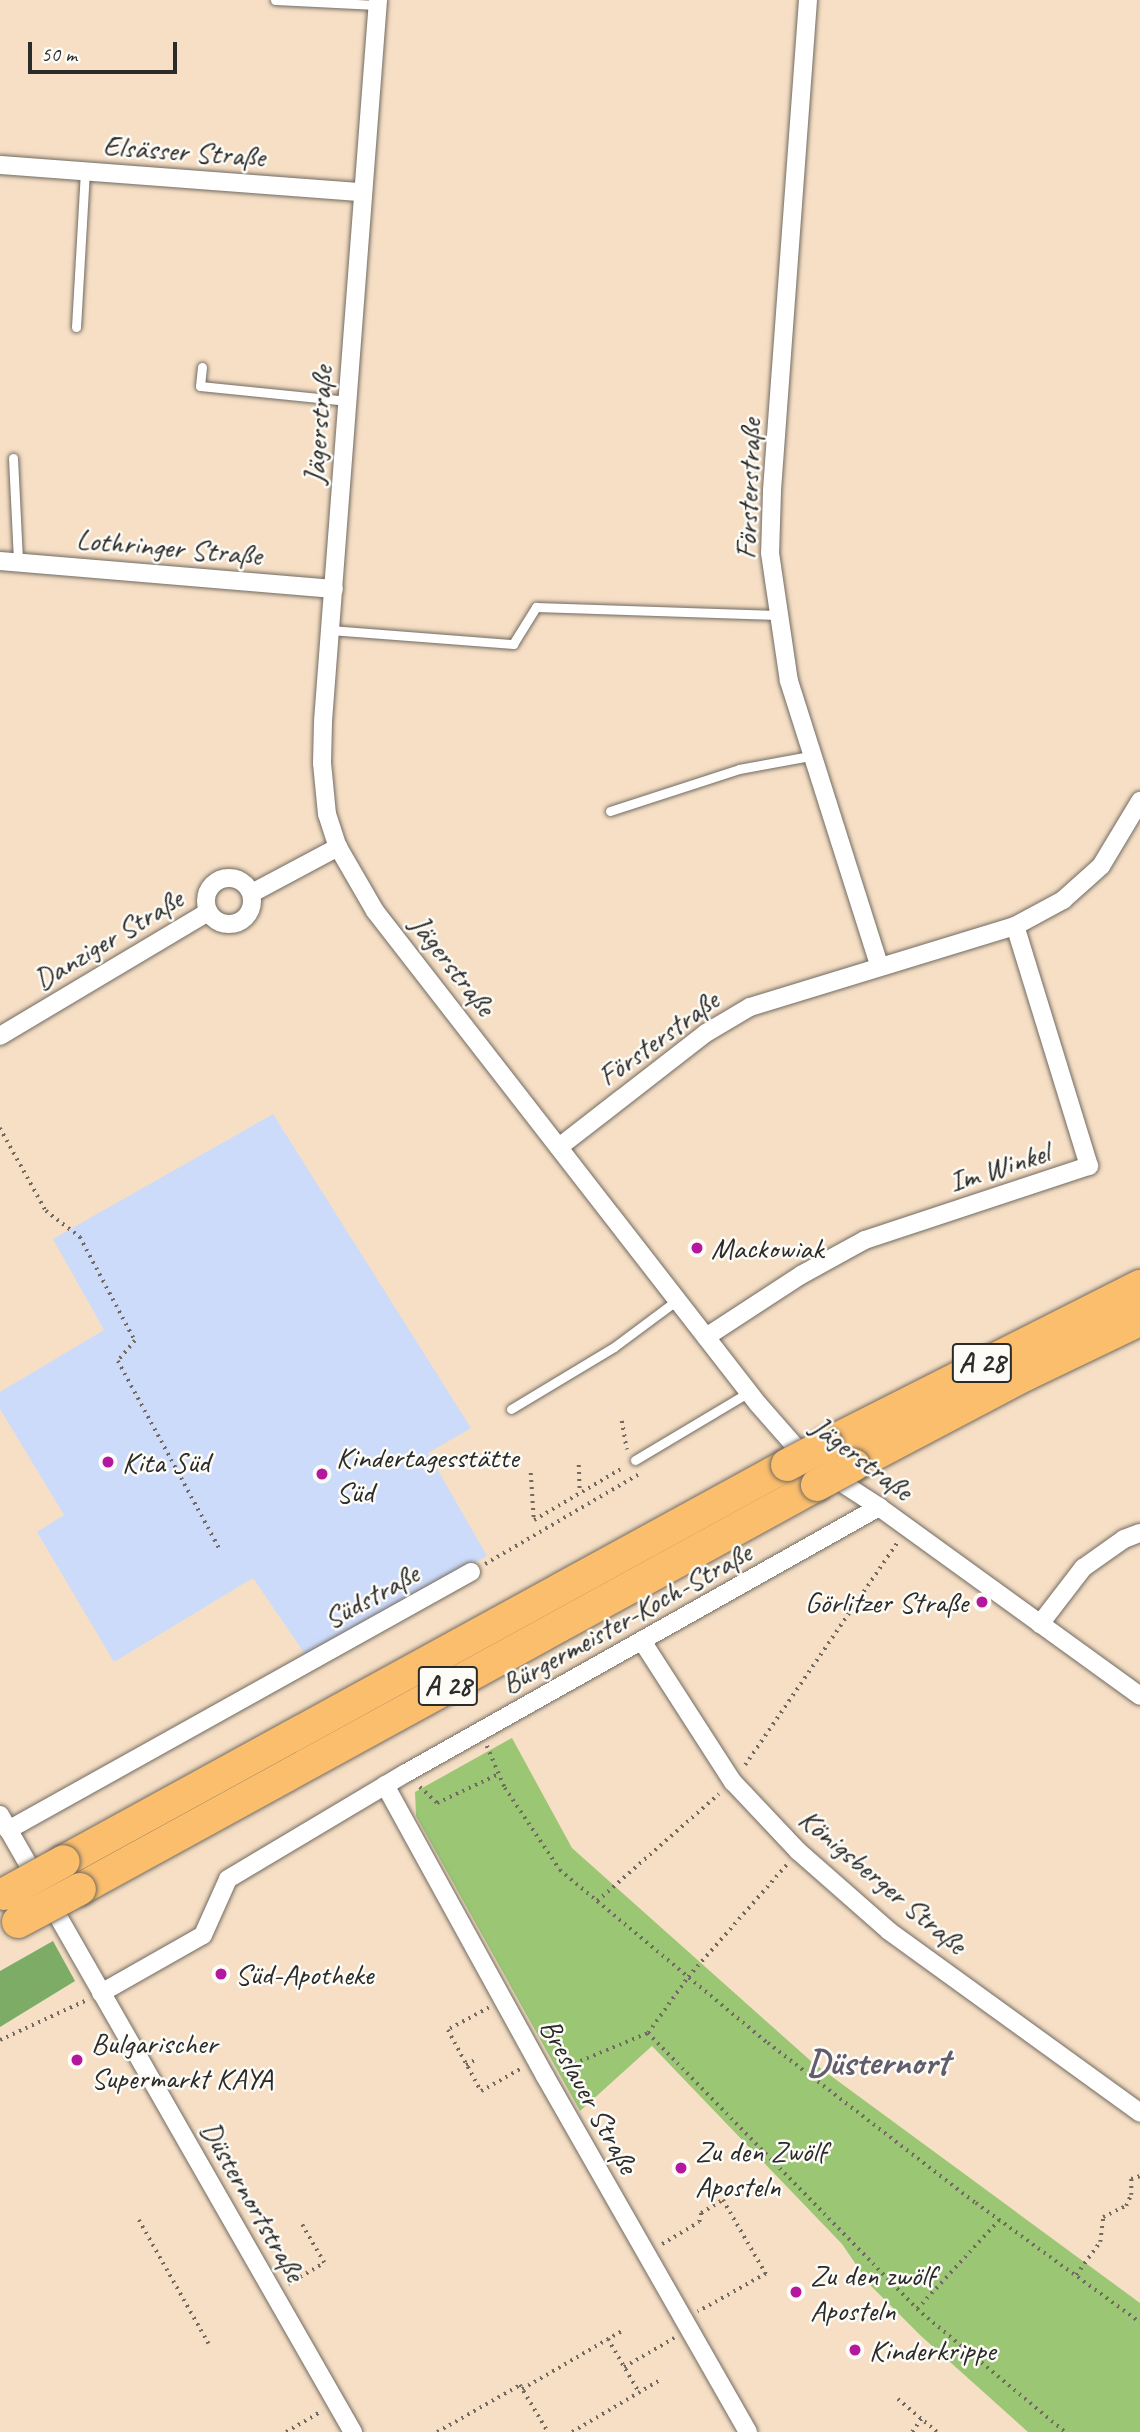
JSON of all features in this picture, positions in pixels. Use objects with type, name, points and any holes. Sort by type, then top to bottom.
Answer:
[{"type":"highway","name":"A 28","points":[[2,1895],[787,1465],[1140,1286]]},
{"type":"highway","name":"A 28","points":[[9,1927],[854,1465],[1025,1375],[1140,1320]]},
{"type":"street","name":"Försterstraße","points":[[808,0],[772,491],[771,553],[777,615],[789,681],[810,756],[879,965]]},
{"type":"street","name":"Jägerstraße","points":[[378,3],[322,763],[327,814],[338,847],[375,911],[749,1392],[808,1461],[879,1507],[1140,1696]]},
{"type":"street","name":"Elsässer Straße","points":[[0,165],[363,192]]},
{"type":"street","name":"Lothringer Straße","points":[[9,562],[334,589]]},
{"type":"street","name":"Försterstraße","points":[[559,1147],[706,1033],[750,1007],[879,965],[1015,926],[1063,900],[1101,866],[1140,801]]},
{"type":"street","points":[[252,893],[338,847]]},
{"type":"street","name":"Danziger Straße","points":[[232,877],[246,884],[252,893],[253,907],[248,915],[236,924],[220,923],[208,912],[205,902],[208,890],[218,880],[232,877]]},
{"type":"street","name":"Danziger Straße","points":[[0,1036],[208,912]]},
{"type":"street","name":"Im Winkel","points":[[706,1337],[801,1275],[865,1240],[1090,1166],[1015,926]]},
{"type":"street","name":"Bürgermeister-Koch-Straße","points":[[101,1993],[203,1935],[228,1879],[406,1773],[879,1507]]},
{"type":"street","points":[[1040,1624],[1083,1568],[1124,1539],[1140,1533]]},
{"type":"street","name":"Südstraße","points":[[4,1823],[471,1572]]},
{"type":"street","name":"Königsberger Straße","points":[[642,1641],[733,1782],[798,1851],[889,1931],[1140,2113]]},
{"type":"street","name":"Breslauer Straße","points":[[385,1785],[540,2068],[748,2432]]},
{"type":"street","name":"Düsternortstraße","points":[[4,1823],[353,2432]]},
{"type":"lane","points":[[275,0],[378,3]]},
{"type":"lane","points":[[76,327],[85,171]]},
{"type":"lane","points":[[202,367],[200,386],[348,401]]},
{"type":"lane","points":[[9,562],[13,458]]},
{"type":"lane","points":[[330,629],[513,644],[536,607],[777,615]]},
{"type":"lane","points":[[610,811],[739,769],[810,756]]},
{"type":"lane","points":[[511,1409],[614,1347],[677,1300]]},
{"type":"lane","points":[[632,1462],[749,1392]]},
{"type":"path","points":[[0,1128],[46,1211],[80,1237],[135,1341],[118,1362],[219,1548]]},
{"type":"path","points":[[531,1473],[534,1520],[632,1462],[622,1421]]},
{"type":"path","points":[[579,1465],[580,1492]]},
{"type":"path","points":[[471,1572],[648,1469]]},
{"type":"path","points":[[597,1901],[733,1782],[908,1528]]},
{"type":"path","points":[[480,1732],[505,1787],[560,1870],[768,2043],[999,2219],[1140,2322]]},
{"type":"path","points":[[406,1773],[437,1803],[499,1773]]},
{"type":"path","points":[[503,2000],[448,2030],[481,2091],[540,2068],[648,2033],[688,1977],[798,1851]]},
{"type":"path","points":[[0,2040],[101,1993]]},
{"type":"path","points":[[648,2033],[917,2309],[1065,2432]]},
{"type":"path","points":[[466,2065],[475,2060]]},
{"type":"path","points":[[1076,2275],[1100,2242],[1103,2217],[1126,2206],[1131,2195],[1131,2179],[1140,2176]]},
{"type":"path","points":[[624,2367],[766,2274],[723,2200],[701,2213],[698,2222],[645,2254]]},
{"type":"path","points":[[917,2309],[999,2219]]},
{"type":"path","points":[[139,2221],[209,2344]]},
{"type":"path","points":[[273,2293],[324,2263],[302,2225]]},
{"type":"path","points":[[300,2235],[306,2232]]},
{"type":"path","points":[[522,2389],[622,2331]]},
{"type":"path","points":[[608,2339],[639,2392]]},
{"type":"path","points":[[572,2432],[660,2380]]},
{"type":"path","points":[[437,2432],[520,2385],[548,2432]]},
{"type":"path","points":[[898,2399],[937,2432]]},
{"type":"path","points":[[286,2432],[336,2402]]},
{"type":"path","points":[[912,2432],[922,2419]]},
{"type":"shaded area","points":[[273,1114],[471,1428],[428,1453],[487,1556],[305,1654],[253,1578],[114,1662],[37,1532],[64,1515],[0,1409],[0,1392],[104,1330],[53,1239]]},
{"type":"green space","points":[[512,1738],[572,1848],[812,2062],[1140,2303],[1140,2432],[1028,2432],[920,2335],[870,2285],[842,2244],[652,2046],[580,2111],[416,1816],[415,1792]]},
{"type":"green space","points":[[53,1941],[75,1981],[0,2027],[0,1971]]},
{"type":"place","name":"Mackowiak","points":[[697,1248]]},
{"type":"place","name":"Kita Süd","points":[[108,1462]]},
{"type":"place","name":"Kindertagesstätte Süd","points":[[322,1474]]},
{"type":"place","name":"Görlitzer Straße","points":[[982,1602]]},
{"type":"place","name":"Süd-Apotheke","points":[[221,1974]]},
{"type":"place","name":"Bulgarischer Supermarkt KAYA","points":[[77,2060]]},
{"type":"place","name":"Zu den Zwölf Aposteln","points":[[681,2168]]},
{"type":"place","name":"Zu den zwölf Aposteln","points":[[796,2292]]},
{"type":"place","name":"Kinderkrippe","points":[[855,2350]]},
{"type":"district","name":"Düsternort","points":[[878,2062]]}]
